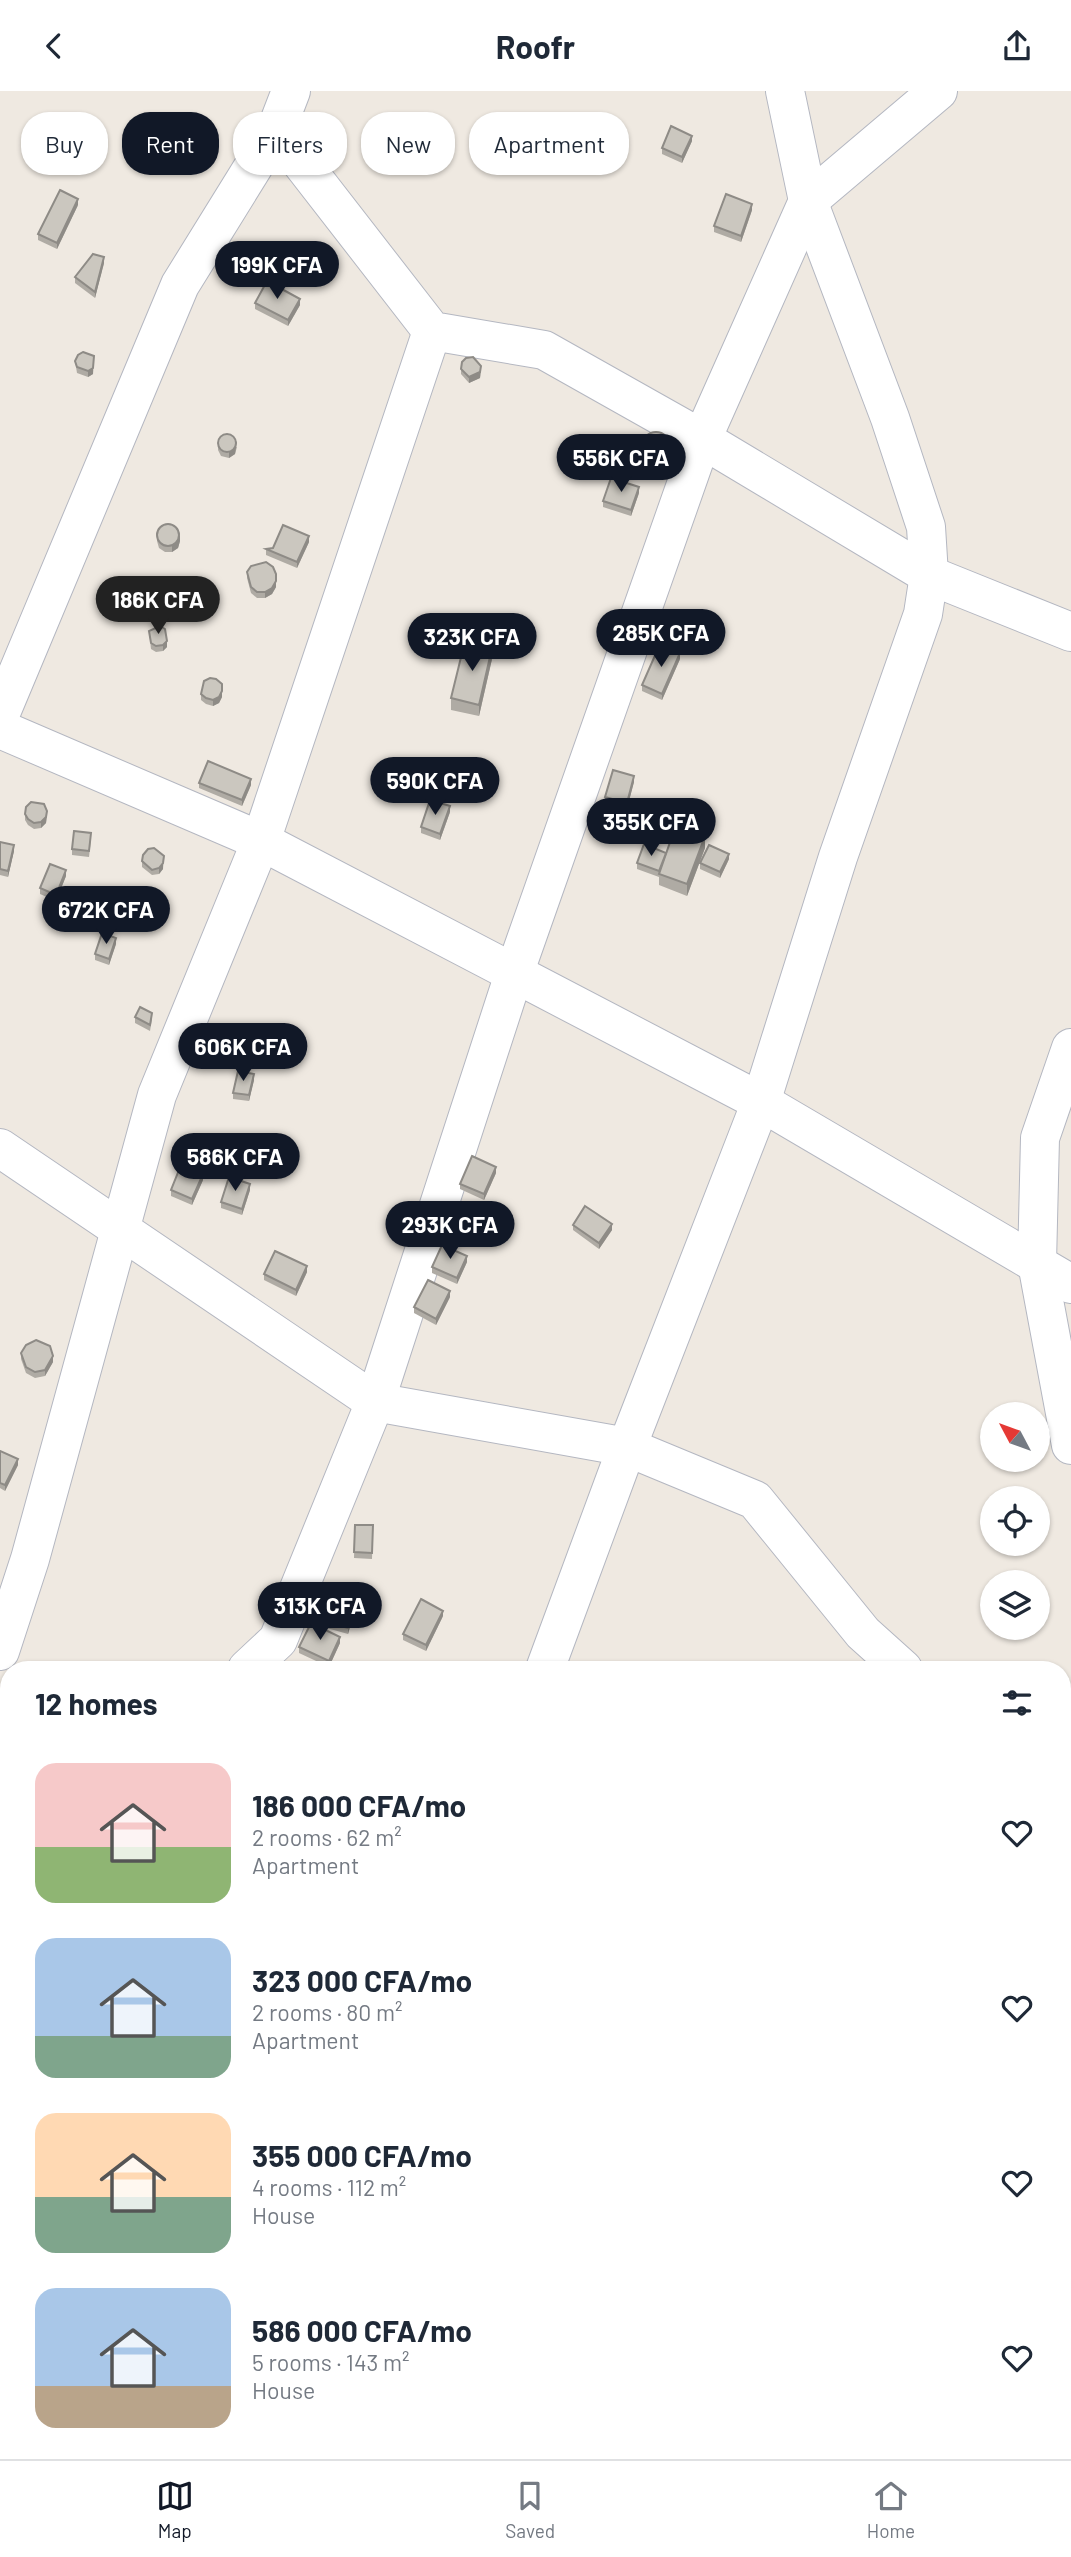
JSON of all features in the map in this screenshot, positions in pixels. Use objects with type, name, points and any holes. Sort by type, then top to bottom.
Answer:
[{"type":"street","points":[[283,112],[291,91]]},
{"type":"street","points":[[548,1661],[627,1447],[761,1102],[838,857],[923,614],[929,575],[926,527],[890,418],[808,201],[785,91]]},
{"type":"street","points":[[256,1661],[278,1640],[375,1402],[514,974],[702,439],[808,201],[938,91]]},
{"type":"street","points":[[0,715],[180,285],[248,175]]},
{"type":"street","points":[[311,175],[432,331],[544,350],[702,439],[929,575],[1071,632]]},
{"type":"street","points":[[0,1651],[30,1559],[157,1095],[261,841],[432,331]]},
{"type":"street","points":[[0,729],[261,841],[761,1102],[1071,1284]]},
{"type":"street","points":[[1071,1048],[1040,1138],[1037,1263],[1071,1445]]},
{"type":"street","points":[[0,1148],[375,1402],[627,1447],[755,1500],[863,1633],[894,1661]]},
{"type":"building","points":[[671,126],[692,136],[682,157],[662,148]]},
{"type":"building","points":[[60,190],[78,199],[57,243],[38,234]]},
{"type":"building","points":[[726,194],[752,204],[741,236],[714,226]]},
{"type":"building","points":[[93,254],[104,257],[95,292],[75,277]]},
{"type":"building","points":[[267,281],[300,299],[288,320],[255,303]]},
{"type":"building","points":[[83,352],[94,356],[93,368],[88,371],[77,367],[75,361]]},
{"type":"building","points":[[473,357],[481,366],[480,372],[469,377],[461,369],[462,362]]},
{"type":"building","points":[[656,432],[666,436],[670,446],[666,456],[656,460],[646,456],[642,446],[646,436]]},
{"type":"building","points":[[227,434],[233,437],[236,443],[233,449],[227,452],[221,449],[218,443],[221,437]]},
{"type":"building","points":[[611,478],[639,487],[631,510],[603,501]]},
{"type":"building","points":[[168,524],[176,527],[179,535],[176,543],[168,546],[160,543],[157,535],[160,527]]},
{"type":"building","points":[[283,525],[309,536],[297,562],[266,549],[273,548]]},
{"type":"building","points":[[266,562],[273,567],[276,581],[272,588],[257,592],[251,587],[247,572],[251,566]]},
{"type":"building","points":[[160,626],[165,629],[167,641],[156,646],[151,643],[149,631]]},
{"type":"building","points":[[465,641],[492,648],[479,705],[451,698]]},
{"type":"building","points":[[660,644],[680,653],[662,694],[642,685]]},
{"type":"building","points":[[210,678],[222,684],[219,697],[213,700],[201,694],[204,681]]},
{"type":"building","points":[[208,761],[251,779],[242,800],[199,783]]},
{"type":"building","points":[[613,770],[634,776],[627,803],[605,797]]},
{"type":"building","points":[[430,800],[450,806],[440,834],[421,827]]},
{"type":"building","points":[[31,802],[44,804],[46,817],[41,822],[34,823],[25,814],[26,807]]},
{"type":"building","points":[[676,825],[705,836],[687,884],[659,874]]},
{"type":"building","points":[[74,831],[91,833],[89,851],[72,849]]},
{"type":"building","points":[[0,842],[14,845],[8,871],[0,869]]},
{"type":"building","points":[[644,844],[666,853],[659,871],[637,863]]},
{"type":"building","points":[[709,845],[729,854],[720,872],[700,863]]},
{"type":"building","points":[[154,848],[164,856],[159,868],[152,870],[142,861],[148,849]]},
{"type":"building","points":[[50,864],[66,870],[56,895],[40,888]]},
{"type":"building","points":[[102,933],[116,938],[109,959],[95,954]]},
{"type":"building","points":[[140,1007],[152,1013],[150,1025],[135,1017]]},
{"type":"building","points":[[238,1071],[254,1074],[249,1095],[233,1093]]},
{"type":"building","points":[[472,1156],[496,1167],[484,1194],[460,1184]]},
{"type":"building","points":[[181,1165],[203,1174],[192,1199],[171,1190]]},
{"type":"building","points":[[229,1177],[250,1184],[242,1209],[221,1202]]},
{"type":"building","points":[[585,1206],[612,1224],[599,1243],[573,1225]]},
{"type":"building","points":[[442,1245],[467,1256],[457,1278],[432,1267]]},
{"type":"building","points":[[275,1251],[307,1266],[296,1290],[264,1274]]},
{"type":"building","points":[[428,1280],[450,1291],[436,1319],[414,1307]]},
{"type":"building","points":[[36,1340],[50,1346],[53,1356],[45,1370],[35,1372],[26,1367],[21,1353],[26,1345]]},
{"type":"building","points":[[0,1451],[18,1459],[5,1485],[0,1483]]},
{"type":"building","points":[[355,1525],[373,1525],[372,1553],[354,1552]]},
{"type":"building","points":[[421,1599],[443,1611],[426,1645],[403,1634]]},
{"type":"building","points":[[330,1600],[354,1607],[348,1628],[323,1621]]},
{"type":"building","points":[[311,1623],[340,1637],[329,1661],[299,1647]]}]
